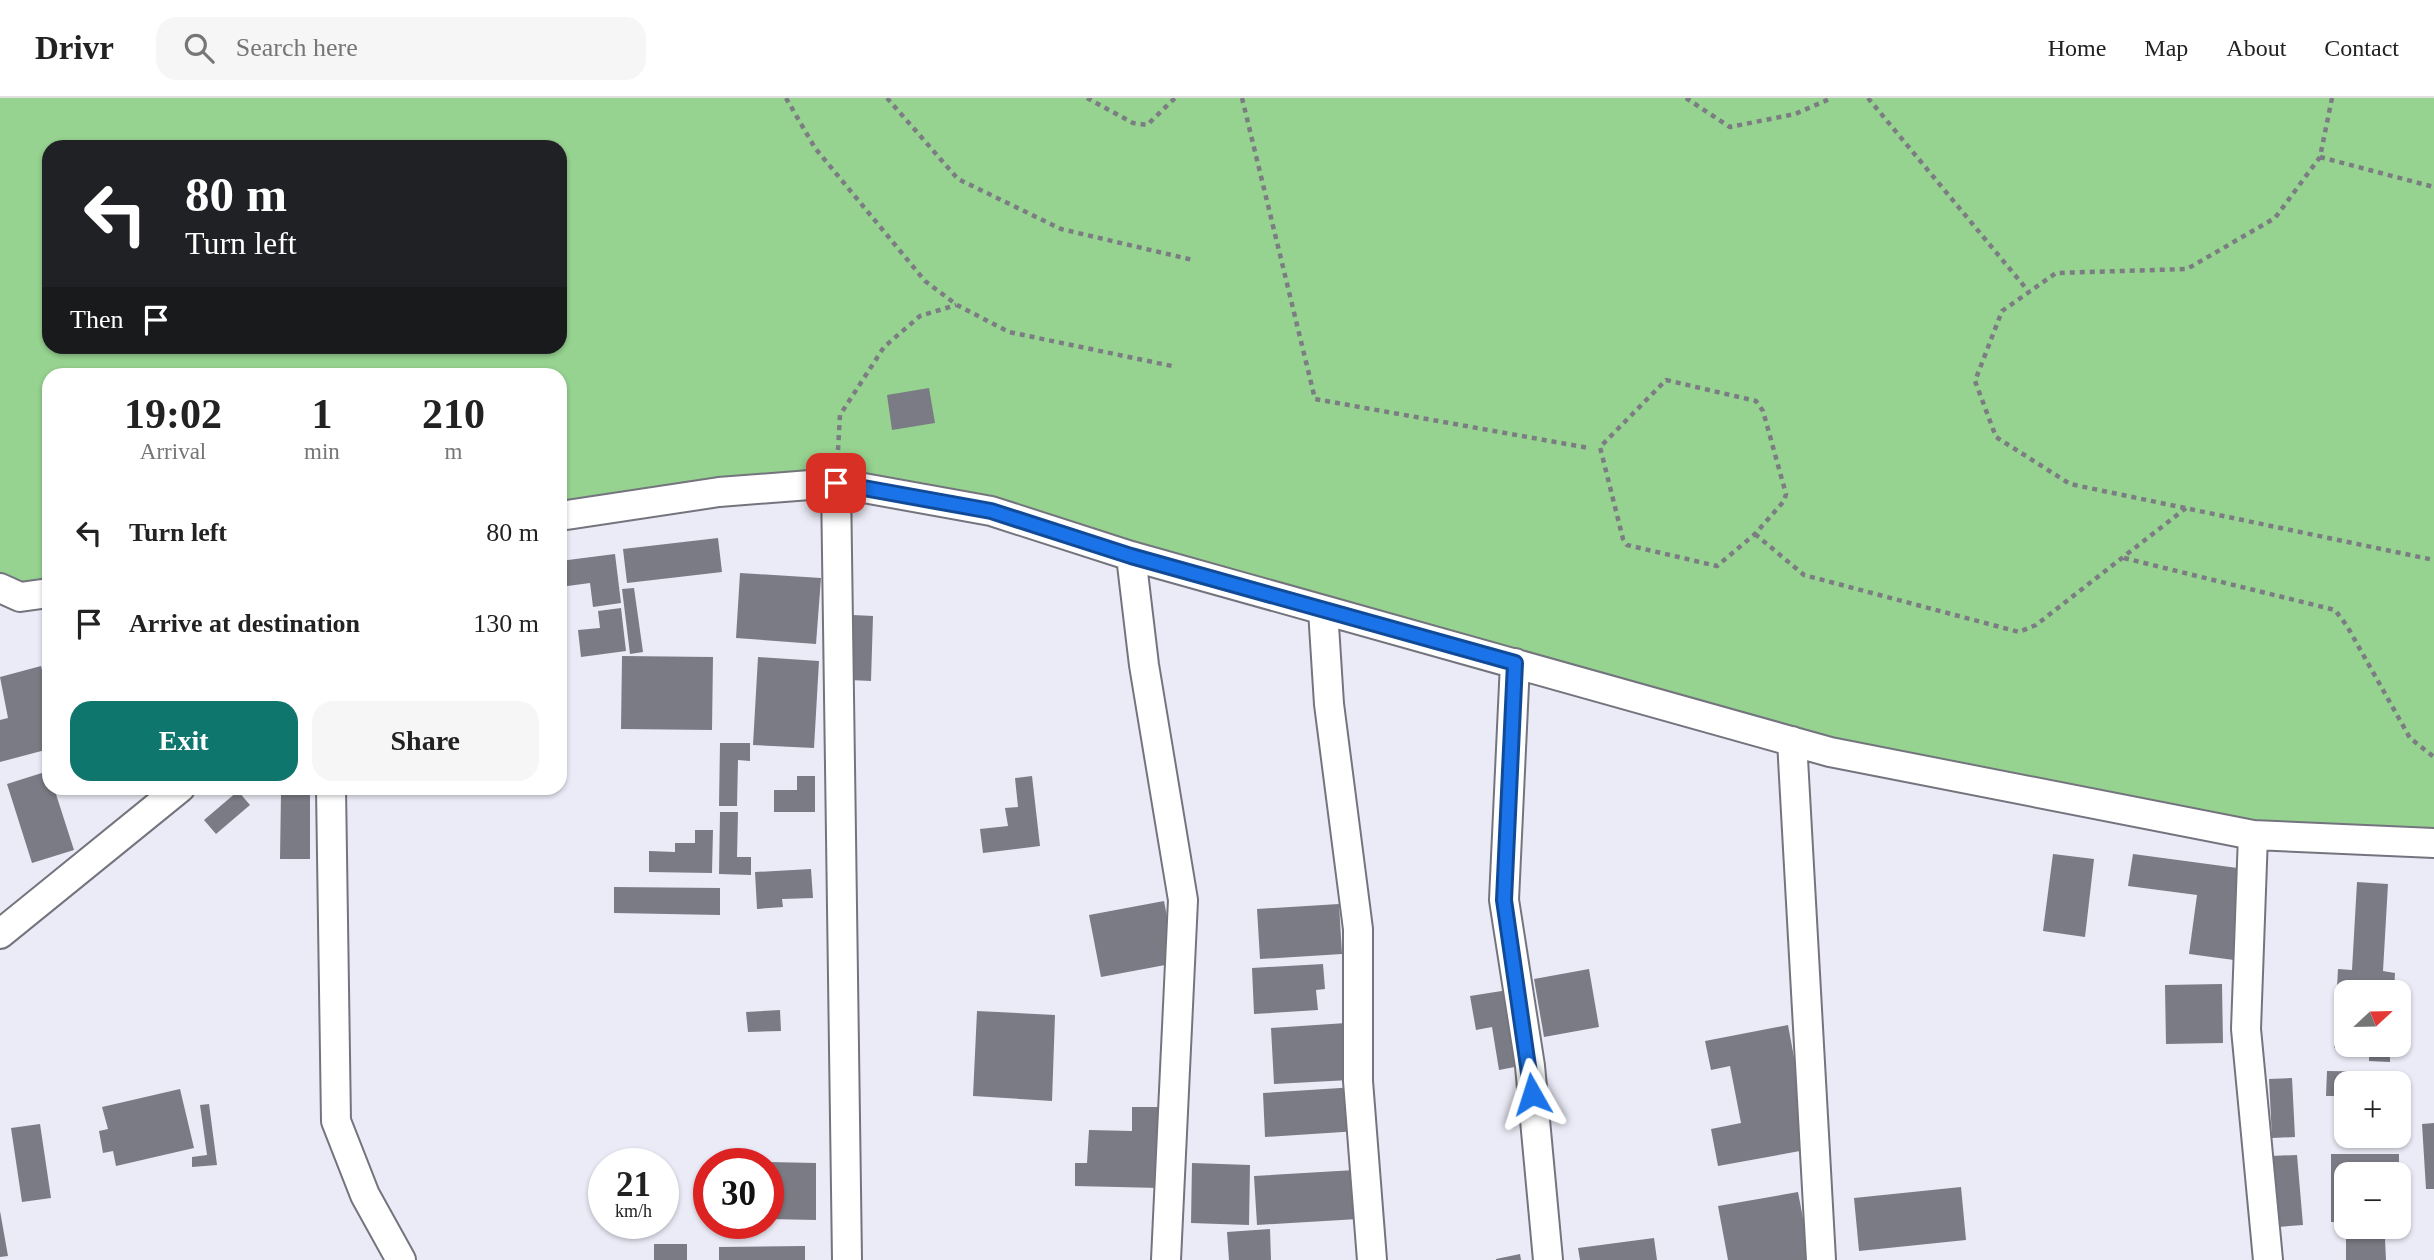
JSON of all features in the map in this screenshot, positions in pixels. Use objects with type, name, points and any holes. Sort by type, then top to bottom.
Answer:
[{"type":"street","points":[[567,515],[719,492],[836,483],[991,511],[1131,556],[1830,752],[2253,835],[2434,843]]},
{"type":"street","points":[[836,483],[847,1260]]},
{"type":"street","points":[[1131,556],[1144,665],[1183,900],[1166,1260]]},
{"type":"street","points":[[0,588],[20,597],[42,594]]},
{"type":"street","points":[[1323,610],[1329,705],[1358,929],[1358,1081],[1372,1260]]},
{"type":"street","points":[[1515,663],[1504,900],[1530,1066],[1548,1260]]},
{"type":"street","points":[[1793,741],[1821,1260]]},
{"type":"street","points":[[0,934],[171,795]]},
{"type":"street","points":[[331,795],[335,1121],[365,1195],[401,1260]]},
{"type":"street","points":[[2253,835],[2246,1029],[2269,1260]]},
{"type":"path","points":[[786,98],[815,148],[917,271],[957,305],[1009,332],[1172,366]]},
{"type":"path","points":[[887,98],[958,179],[1061,229],[1193,260]]},
{"type":"path","points":[[1087,98],[1133,123],[1147,125],[1175,98]]},
{"type":"path","points":[[1242,98],[1315,399],[1589,448]]},
{"type":"path","points":[[1686,98],[1730,127],[1795,114],[1832,98]]},
{"type":"path","points":[[1868,98],[2029,292]]},
{"type":"path","points":[[2332,98],[2320,157],[2275,218],[2187,269],[2056,272],[2002,311],[1975,381],[1996,437],[2070,484],[2434,560]]},
{"type":"path","points":[[2320,157],[2434,187]]},
{"type":"path","points":[[836,483],[840,415],[884,347],[920,316],[957,305]]},
{"type":"path","points":[[1666,380],[1676,380],[1761,405],[1786,495],[1780,507],[1755,534],[1717,566],[1627,545],[1623,539],[1600,447],[1659,384],[1666,380]]},
{"type":"path","points":[[1755,534],[1804,575],[2019,632],[2036,625],[2187,507]]},
{"type":"path","points":[[2123,557],[2334,610],[2347,626],[2410,738],[2434,757]]},
{"type":"green space","points":[[0,98],[2434,98],[2434,843],[2253,835],[1830,752],[836,483],[567,515],[567,368],[42,368],[42,592],[0,588]]},
{"type":"building","points":[[929,388],[935,423],[892,430],[887,395]]},
{"type":"building","points":[[718,538],[722,572],[627,583],[623,549]]},
{"type":"building","points":[[615,554],[621,603],[593,607],[590,583],[567,586],[567,560]]},
{"type":"building","points":[[740,573],[821,578],[816,644],[736,638]]},
{"type":"building","points":[[634,588],[643,652],[630,654],[622,589]]},
{"type":"building","points":[[621,608],[626,651],[581,657],[578,630],[600,628],[598,611]]},
{"type":"building","points":[[853,615],[873,616],[871,681],[850,680]]},
{"type":"building","points":[[622,656],[713,657],[712,730],[621,729]]},
{"type":"building","points":[[758,657],[819,661],[814,748],[753,745]]},
{"type":"building","points":[[41,666],[42,670],[42,751],[0,762],[0,720],[8,718],[0,677]]},
{"type":"building","points":[[720,743],[750,743],[750,761],[738,760],[737,806],[719,806]]},
{"type":"building","points":[[42,773],[42,795],[56,795],[74,850],[32,863],[7,784]]},
{"type":"building","points":[[797,776],[815,776],[815,812],[774,812],[774,790],[797,790]]},
{"type":"building","points":[[1032,776],[1040,846],[983,853],[980,829],[1008,826],[1005,808],[1018,807],[1015,778]]},
{"type":"building","points":[[233,795],[241,795],[250,805],[216,834],[204,820]]},
{"type":"building","points":[[281,795],[310,795],[310,859],[280,859]]},
{"type":"building","points":[[720,812],[738,812],[737,857],[751,857],[751,875],[719,874]]},
{"type":"building","points":[[695,830],[713,830],[712,873],[649,872],[649,851],[675,852],[675,843],[695,843]]},
{"type":"building","points":[[2053,854],[2094,859],[2085,937],[2043,931]]},
{"type":"building","points":[[2133,854],[2245,869],[2234,960],[2189,954],[2197,895],[2128,886]]},
{"type":"building","points":[[811,869],[813,898],[782,899],[783,907],[757,909],[755,872]]},
{"type":"building","points":[[2357,882],[2388,884],[2383,971],[2395,973],[2395,980],[2337,980],[2338,969],[2352,970]]},
{"type":"building","points":[[614,887],[720,888],[720,915],[614,913]]},
{"type":"building","points":[[1164,901],[1176,963],[1101,977],[1089,915]]},
{"type":"building","points":[[1339,904],[1342,954],[1260,959],[1257,909]]},
{"type":"building","points":[[1323,964],[1325,989],[1316,990],[1318,1010],[1254,1014],[1252,968]]},
{"type":"building","points":[[1589,969],[1599,1027],[1544,1037],[1534,979]]},
{"type":"building","points":[[2222,984],[2223,1043],[2166,1044],[2165,985]]},
{"type":"building","points":[[1508,990],[1520,1066],[1499,1070],[1492,1027],[1476,1030],[1470,996]]},
{"type":"building","points":[[780,1010],[781,1031],[748,1032],[746,1012]]},
{"type":"building","points":[[977,1011],[1055,1015],[1052,1101],[973,1096]]},
{"type":"building","points":[[1346,1023],[1350,1080],[1274,1084],[1271,1028]]},
{"type":"building","points":[[1788,1025],[1811,1149],[1718,1166],[1711,1129],[1741,1123],[1730,1066],[1711,1070],[1705,1041]]},
{"type":"building","points":[[2369,1057],[2390,1057],[2390,1062],[2369,1061]]},
{"type":"building","points":[[2327,1071],[2334,1071],[2334,1096],[2326,1096]]},
{"type":"building","points":[[2292,1078],[2295,1137],[2272,1138],[2269,1079]]},
{"type":"building","points":[[1356,1087],[1358,1131],[1265,1137],[1263,1093]]},
{"type":"building","points":[[180,1089],[194,1148],[116,1166],[113,1151],[103,1153],[99,1131],[108,1129],[102,1107]]},
{"type":"building","points":[[209,1104],[217,1165],[192,1167],[192,1157],[207,1155],[200,1105]]},
{"type":"building","points":[[1132,1107],[1162,1107],[1160,1188],[1075,1186],[1075,1163],[1087,1163],[1089,1130],[1132,1131]]},
{"type":"building","points":[[2434,1123],[2434,1189],[2426,1189],[2422,1124]]},
{"type":"building","points":[[40,1124],[51,1198],[22,1202],[11,1128]]},
{"type":"building","points":[[2331,1154],[2399,1154],[2399,1162],[2334,1162],[2334,1222],[2331,1222]]},
{"type":"building","points":[[2297,1155],[2303,1225],[2277,1227],[2270,1156]]},
{"type":"building","points":[[784,1162],[816,1163],[816,1220],[784,1219]]},
{"type":"building","points":[[1192,1163],[1250,1165],[1249,1225],[1191,1223]]},
{"type":"building","points":[[1355,1170],[1358,1219],[1257,1225],[1254,1176]]},
{"type":"building","points":[[1961,1187],[1966,1240],[1859,1251],[1854,1198]]},
{"type":"building","points":[[1798,1192],[1811,1260],[1728,1260],[1718,1206]]},
{"type":"building","points":[[0,1211],[8,1256],[0,1257]]},
{"type":"building","points":[[1270,1229],[1271,1260],[1229,1260],[1227,1232]]},
{"type":"building","points":[[1654,1238],[1657,1260],[1580,1260],[1578,1248]]},
{"type":"building","points":[[2346,1239],[2385,1239],[2386,1260],[2346,1260]]},
{"type":"building","points":[[654,1244],[687,1244],[687,1260],[654,1260]]},
{"type":"building","points":[[805,1246],[805,1260],[719,1260],[719,1247]]},
{"type":"building","points":[[1520,1254],[1521,1260],[1496,1260],[1496,1259]]},
{"type":"route","points":[[836,483],[991,511],[1131,556],[1515,663],[1504,900],[1532,1094]]}]
